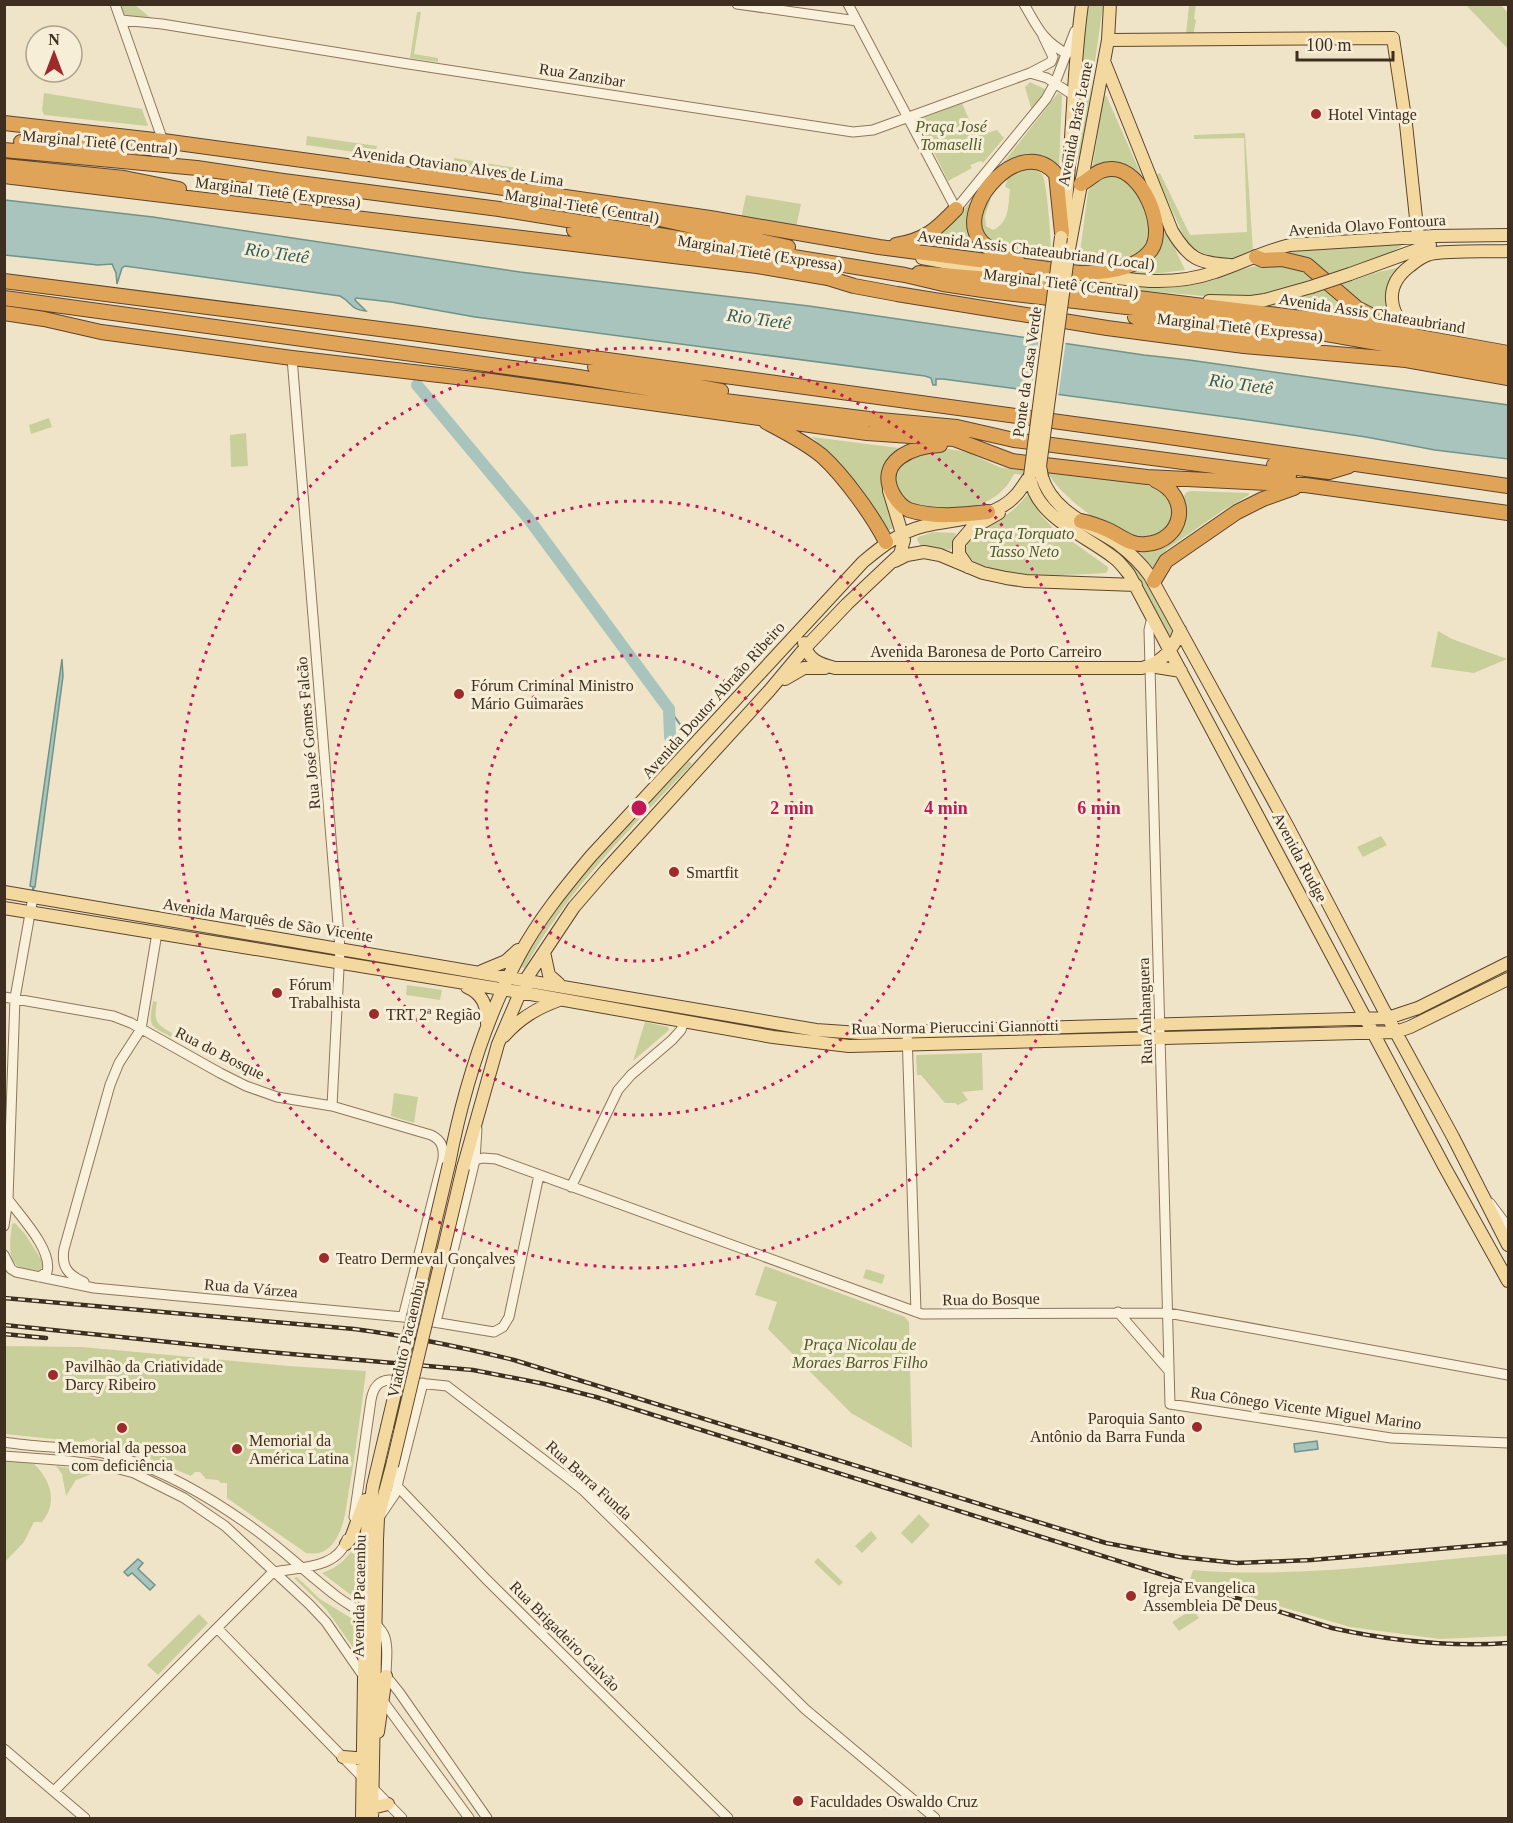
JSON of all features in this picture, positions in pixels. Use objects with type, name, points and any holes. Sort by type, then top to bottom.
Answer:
[{"type":"highway","name":"Avenida Otaviano Alves de Lima","points":[[4,123],[163,141],[600,202],[906,250]]},
{"type":"highway","points":[[4,142],[163,148],[199,147]]},
{"type":"highway","name":"Marginal Tietê (Central)","points":[[4,150],[197,168],[499,209],[905,274],[943,285],[1253,322],[1509,366]]},
{"type":"highway","points":[[4,156],[209,177],[246,176]]},
{"type":"highway","points":[[1045,268],[1018,260],[986,246],[974,228],[973,220],[978,202],[1014,164],[1024,161],[1043,164],[1051,168],[1057,179],[1061,235]]},
{"type":"highway","points":[[4,166],[124,178],[220,196],[233,203]]},
{"type":"highway","points":[[1079,273],[1109,270],[1134,263],[1150,251],[1157,231],[1155,219],[1140,185],[1128,174],[1114,169],[1104,170],[1095,173],[1081,184]]},
{"type":"highway","name":"Marginal Tietê (Expressa)","points":[[4,176],[758,266],[828,278],[854,286],[897,294],[1107,328],[1226,344],[1406,360],[1509,378]]},
{"type":"highway","points":[[600,202],[646,216],[836,258],[854,267]]},
{"type":"highway","points":[[499,209],[519,220],[729,257],[758,266]]},
{"type":"highway","points":[[879,247],[909,243],[924,237],[956,209]]},
{"type":"highway","name":"Avenida Assis Chateaubriand (Local)","points":[[906,250],[1079,273]]},
{"type":"highway","points":[[1256,257],[1263,260],[1282,259],[1307,266],[1357,308],[1412,335]]},
{"type":"highway","points":[[905,274],[927,273],[1011,281],[1229,310],[1251,316],[1407,342],[1419,346],[1425,352]]},
{"type":"highway","points":[[828,278],[847,278],[1135,317],[1281,332],[1300,329]]},
{"type":"highway","points":[[4,281],[419,334],[1150,434],[1509,486]]},
{"type":"highway","points":[[4,298],[129,317],[572,376],[867,433],[954,439],[1012,461],[1147,477],[1305,485],[1509,513]]},
{"type":"highway","name":"Avenida Assis Chateaubriand","points":[[1229,310],[1336,322],[1509,353]]},
{"type":"highway","points":[[4,314],[44,319],[102,332],[291,358],[754,410],[957,427],[1014,440],[1327,481],[1340,489]]},
{"type":"highway","points":[[1135,317],[1144,322],[1358,349],[1388,354],[1406,360]]},
{"type":"highway","points":[[575,356],[589,366],[735,394],[828,463],[871,516],[886,542]]},
{"type":"highway","points":[[980,449],[948,444],[920,448],[896,460],[890,469],[889,479],[891,491],[897,501],[910,510],[961,516],[988,512]]},
{"type":"highway","points":[[1114,454],[1136,450],[1329,472],[1354,464]]},
{"type":"highway","points":[[1081,521],[1100,526],[1125,540],[1138,544],[1150,544],[1162,539],[1171,532],[1179,519],[1179,503],[1166,485],[1147,477]]},
{"type":"highway","points":[[1154,581],[1166,561],[1237,512],[1263,499],[1305,485]]},
{"type":"main road","name":"Avenida Brás Leme","points":[[1069,249],[1104,61],[1110,4]]},
{"type":"main road","name":"Avenida Brás Leme","points":[[1061,235],[1069,169],[1073,96],[1082,8]]},
{"type":"main road","points":[[1107,40],[1393,38],[1424,246],[1509,236]]},
{"type":"main road","points":[[1104,61],[1172,231],[1179,243],[1198,260],[1232,265]]},
{"type":"main road","name":"Ponte da Casa Verde","points":[[1034,476],[1061,235]]},
{"type":"main road","name":"Avenida Olavo Fontoura","points":[[1232,265],[1290,245],[1424,246],[1509,251]]},
{"type":"main road","name":"Avenida Assis Chateaubriand","points":[[906,250],[922,259],[1012,275],[1178,298],[1251,302],[1311,287],[1384,263],[1404,262],[1424,246]]},
{"type":"main road","name":"Ponte da Casa Verde","points":[[1034,476],[1040,466],[1069,249]]},
{"type":"main road","points":[[1404,262],[1395,285],[1392,302],[1399,322],[1412,335]]},
{"type":"main road","name":"Avenida Assis Chateaubriand (Local)","points":[[1079,273],[1134,281],[1167,282],[1193,278],[1232,265]]},
{"type":"main road","name":"Avenida Doutor Abraão Ribeiro","points":[[446,1161],[472,1066],[502,989],[533,934],[562,891],[591,856],[854,570],[886,542],[924,526],[965,520],[988,512],[1015,497],[1034,476]]},
{"type":"main road","name":"Avenida Rudge","points":[[1034,476],[1055,500],[1081,521],[1134,556],[1154,581],[1278,807],[1509,1245]]},
{"type":"main road","name":"Avenida Rudge","points":[[1034,476],[1032,487],[1046,508],[1080,535],[1115,558],[1130,574],[1444,1166],[1509,1281]]},
{"type":"main road","points":[[889,479],[890,495],[902,534],[903,549],[891,562]]},
{"type":"main road","points":[[968,567],[959,554],[959,543],[971,530],[997,515],[1015,497]]},
{"type":"main road","points":[[891,562],[907,555],[924,552],[940,555],[983,573],[1021,580],[1136,585]]},
{"type":"main road","name":"Avenida Doutor Abraão Ribeiro","points":[[463,1167],[498,1044],[519,992],[574,907],[805,648],[891,562]]},
{"type":"main road","points":[[805,648],[803,633],[817,617],[819,608]]},
{"type":"main road","points":[[1150,666],[1170,651],[1180,630]]},
{"type":"main road","name":"Avenida Baronesa de Porto Carreiro","points":[[805,648],[816,662],[835,668],[1142,668],[1150,666],[1181,671]]},
{"type":"main road","points":[[769,691],[804,668],[835,668]]},
{"type":"main road","name":"Avenida Marquês de São Vicente","points":[[4,892],[526,980]]},
{"type":"main road","name":"Avenida Marquês de São Vicente","points":[[4,908],[519,992]]},
{"type":"main road","points":[[480,972],[511,958],[533,934]]},
{"type":"main road","points":[[544,952],[549,975],[563,986]]},
{"type":"main road","name":"Rua Norma Pieruccini Giannotti","points":[[526,980],[816,1030],[860,1033],[1388,1018],[1418,1008],[1509,963]]},
{"type":"main road","points":[[1396,1032],[1509,979]]},
{"type":"main road","points":[[458,982],[479,994],[483,999],[487,1027]]},
{"type":"main road","name":"Rua Norma Pieruccini Giannotti","points":[[519,992],[834,1045],[1396,1032]]},
{"type":"main road","points":[[498,1044],[522,1018],[561,999]]},
{"type":"main road","name":"Viaduto Pacaembu","points":[[372,1486],[446,1161]]},
{"type":"main road","name":"Viaduto Pacaembu","points":[[378,1518],[463,1167]]},
{"type":"main road","points":[[346,1544],[351,1538],[368,1490],[372,1486]]},
{"type":"main road","name":"Avenida Pacaembu","points":[[372,1486],[366,1539],[363,1676],[372,1813]]},
{"type":"main road","name":"Avenida Pacaembu","points":[[362,1818],[361,1776],[373,1744],[378,1518]]},
{"type":"main road","points":[[373,1744],[379,1729],[386,1676]]},
{"type":"main road","points":[[343,1757],[367,1759]]},
{"type":"main road","points":[[372,1813],[388,1804]]},
{"type":"street","points":[[115,4],[163,141]]},
{"type":"street","points":[[737,4],[857,21]]},
{"type":"street","points":[[848,4],[956,209],[1034,114],[1055,83],[1082,8]]},
{"type":"street","points":[[1024,4],[1042,36],[1054,47],[1067,54]]},
{"type":"street","name":"Rua Zanzibar","points":[[121,20],[162,24],[853,132],[866,132],[1030,73],[1052,61],[1052,55],[1042,36]]},
{"type":"street","points":[[1030,73],[1041,75],[1073,96]]},
{"type":"street","name":"Rua José Gomes Falcão","points":[[291,358],[340,949],[332,1106]]},
{"type":"street","name":"Rua Anhanguera","points":[[1152,617],[1149,625],[1170,1404]]},
{"type":"street","points":[[4,1226],[15,998],[33,897]]},
{"type":"street","points":[[94,1288],[75,1278],[65,1269],[62,1261],[64,1249],[110,1085],[119,1063],[141,1029],[157,933]]},
{"type":"street","name":"Rua do Bosque","points":[[4,996],[113,1016],[246,1086],[277,1096],[332,1106],[436,1137],[443,1147],[446,1161]]},
{"type":"street","points":[[571,1187],[618,1090],[672,1040],[681,1030],[684,1021]]},
{"type":"street","points":[[907,1032],[916,1312]]},
{"type":"street","points":[[436,1322],[475,1160],[478,1130],[474,1125]]},
{"type":"street","name":"Rua do Bosque","points":[[477,1143],[496,1159]]},
{"type":"street","name":"Rua do Bosque","points":[[475,1160],[496,1159],[916,1312],[935,1314],[1168,1313],[1509,1375]]},
{"type":"street","points":[[403,1317],[446,1161]]},
{"type":"street","name":"Rua da Várzea","points":[[4,1255],[11,1269],[16,1272],[94,1288],[403,1317],[494,1332],[503,1327],[509,1317],[539,1175]]},
{"type":"street","points":[[6,1196],[42,1246],[49,1264],[47,1272],[39,1277]]},
{"type":"street","name":"Avenida Rudge","points":[[1485,1199],[1509,1227]]},
{"type":"street","points":[[42,1246],[53,1254],[64,1249]]},
{"type":"street","points":[[412,1284],[444,1292]]},
{"type":"street","points":[[1118,1312],[1130,1329],[1169,1371]]},
{"type":"street","points":[[1130,1329],[1130,1317],[1139,1312]]},
{"type":"street","name":"Rua Barra Funda","points":[[346,1544],[356,1505],[373,1391],[385,1380],[444,1385],[576,1485],[805,1709],[935,1818]]},
{"type":"street","name":"Avenida Pacaembu","points":[[378,1518],[393,1499],[398,1487],[423,1383]]},
{"type":"street","name":"Rua Cônego Vicente Miguel Marino","points":[[1170,1404],[1391,1438],[1509,1443]]},
{"type":"street","points":[[4,1442],[109,1454],[136,1463],[193,1488],[273,1544],[375,1624],[385,1637],[386,1676],[487,1818]]},
{"type":"street","points":[[4,1455],[92,1463],[134,1473],[163,1486],[225,1526],[319,1613],[469,1818]]},
{"type":"street","name":"Rua Brigadeiro Galvão","points":[[392,1466],[398,1487],[486,1579],[728,1818]]},
{"type":"street","points":[[260,1557],[267,1554],[273,1544]]},
{"type":"street","points":[[54,1791],[270,1575],[333,1559],[346,1544]]},
{"type":"street","points":[[217,1628],[402,1818]]},
{"type":"street","points":[[4,1749],[85,1818]]},
{"type":"green space","points":[[121,5],[135,5],[152,19],[124,15]]},
{"type":"green space","points":[[1087,5],[1103,5],[1081,160],[1073,158]]},
{"type":"green space","points":[[1189,5],[1196,5],[1193,37],[1186,34]]},
{"type":"green space","points":[[1466,5],[1501,5],[1508,13],[1508,49]]},
{"type":"green space","points":[[417,12],[421,12],[414,54],[438,58],[438,62],[410,58]]},
{"type":"green space","points":[[1030,82],[1045,89],[1041,101],[1031,108],[1025,87]]},
{"type":"green space","points":[[44,93],[142,109],[148,126],[44,115],[42,110]]},
{"type":"green space","points":[[1058,93],[1062,95],[1059,168],[1056,169],[1043,159],[1032,155],[1020,156],[1005,164],[1004,162]]},
{"type":"green space","points":[[1106,95],[1143,179],[1136,173],[1092,170],[1103,99]]},
{"type":"green space","name":"Praça José Tomaselli","points":[[962,103],[976,136],[997,130],[1004,138],[983,163],[981,161],[970,165],[972,168],[948,181],[918,120]]},
{"type":"green space","points":[[1245,133],[1253,250],[1226,262],[1218,262],[1195,252],[1186,241],[1156,175],[1160,173],[1190,235],[1247,232],[1244,138],[1194,139],[1194,135]]},
{"type":"green space","points":[[307,136],[377,146],[375,155],[306,145]]},
{"type":"green space","points":[[454,158],[523,169],[522,175],[453,166]]},
{"type":"green space","points":[[1024,168],[1038,171],[1044,179],[1051,243],[1051,260],[1047,262],[1003,247],[985,234],[980,225],[980,214],[991,198],[985,216],[986,226],[993,230],[1003,222],[1010,189],[1005,187],[1008,177]]},
{"type":"green space","points":[[1113,176],[1127,179],[1135,189],[1149,221],[1149,242],[1137,258],[1103,266],[1078,267],[1088,192],[1098,180]]},
{"type":"green space","points":[[746,195],[801,204],[796,228],[741,219]]},
{"type":"green space","points":[[972,200],[969,217],[1000,259],[934,250],[930,247],[930,240],[948,227]]},
{"type":"green space","points":[[1159,214],[1185,270],[1137,276],[1112,273],[1138,265],[1153,256],[1160,242]]},
{"type":"green space","points":[[1339,246],[1402,246],[1378,260],[1326,275],[1278,253]]},
{"type":"green space","points":[[1266,264],[1297,269],[1313,279],[1266,294],[1237,299],[1113,288],[1113,285],[1180,287],[1210,281]]},
{"type":"green space","points":[[1401,267],[1387,303],[1389,318],[1365,306],[1339,285],[1378,272]]},
{"type":"green space","points":[[1323,289],[1357,320],[1257,306]]},
{"type":"green space","points":[[49,418],[52,427],[31,434],[29,425]]},
{"type":"green space","points":[[246,433],[248,466],[231,467],[230,435]]},
{"type":"green space","points":[[812,437],[899,448],[884,465],[881,483],[894,528],[887,531],[832,456]]},
{"type":"green space","points":[[943,448],[967,452],[999,467],[1010,469],[1153,486],[1171,498],[1173,518],[1162,531],[1152,538],[1126,538],[1084,510],[1055,484],[1051,477],[1014,474],[1007,485],[990,500],[967,507],[927,508],[900,499],[896,493],[895,477],[898,467],[909,458]]},
{"type":"green space","points":[[1187,492],[1249,493],[1249,495],[1167,549],[1152,568],[1138,550],[1166,537],[1181,526],[1185,518],[1185,510],[1181,499]]},
{"type":"green space","name":"Praça Torquato Tasso Neto","points":[[1027,495],[1053,528],[1108,567],[1106,573],[1053,575],[1012,573],[978,563],[966,555],[966,547],[974,535],[1009,513]]},
{"type":"green space","points":[[933,532],[956,533],[951,550],[921,546],[917,540],[918,537]]},
{"type":"green space","name":"Praça Torquato Tasso Neto","points":[[1118,550],[1141,573],[1152,589],[1172,630],[1171,635],[1167,634],[1138,578]]},
{"type":"green space","points":[[1438,631],[1452,639],[1507,659],[1474,673],[1431,667]]},
{"type":"green space","points":[[689,761],[692,764],[580,886],[541,939],[525,968],[520,967],[537,938],[576,884]]},
{"type":"green space","points":[[1381,836],[1387,845],[1363,857],[1357,847]]},
{"type":"green space","points":[[208,933],[323,952],[323,954],[208,935]]},
{"type":"green space","points":[[407,985],[442,990],[440,1000],[406,995]]},
{"type":"green space","points":[[153,1001],[157,1002],[156,1019],[158,1023],[175,1035],[173,1038],[152,1025]]},
{"type":"green space","points":[[675,1012],[829,1038],[897,1039],[829,1039],[675,1014]]},
{"type":"green space","points":[[645,1022],[668,1027],[669,1030],[633,1061]]},
{"type":"green space","points":[[982,1053],[983,1090],[962,1092],[968,1100],[958,1105],[945,1103],[921,1075],[917,1075],[916,1055]]},
{"type":"green space","points":[[394,1093],[418,1097],[414,1123],[391,1116]]},
{"type":"green space","points":[[15,1223],[43,1262],[43,1267],[38,1271],[22,1268],[14,1263],[10,1246],[12,1224]]},
{"type":"green space","name":"Praça Nicolau de Moraes Barros Filho","points":[[765,1266],[905,1317],[909,1322],[912,1448],[851,1413],[768,1329],[777,1302],[755,1295]]},
{"type":"green space","points":[[866,1269],[885,1275],[882,1284],[863,1278]]},
{"type":"green space","name":"Memorial da América Latina","points":[[5,1346],[82,1347],[366,1371],[346,1510],[338,1536],[325,1550],[314,1554],[306,1553],[227,1498],[227,1483],[206,1479],[200,1472],[195,1472],[191,1476],[131,1451],[102,1445],[94,1438],[82,1442],[5,1434]]},
{"type":"green space","points":[[5,1459],[34,1464],[45,1477],[51,1500],[47,1515],[42,1522],[34,1522],[24,1542],[5,1562]]},
{"type":"green space","points":[[56,1466],[97,1472],[76,1480],[66,1496],[62,1474]]},
{"type":"green space","points":[[919,1514],[930,1525],[912,1544],[901,1533]]},
{"type":"green space","points":[[871,1531],[877,1538],[862,1553],[855,1546]]},
{"type":"green space","points":[[356,1543],[355,1598],[322,1573],[342,1561]]},
{"type":"green space","points":[[1508,1554],[1508,1636],[1440,1639],[1350,1627],[1190,1580],[1193,1570],[1311,1571]]},
{"type":"green space","points":[[818,1558],[843,1582],[839,1586],[814,1562]]},
{"type":"green space","points":[[297,1577],[320,1599],[354,1620],[354,1649],[326,1609],[294,1578]]},
{"type":"green space","points":[[1193,1609],[1199,1618],[1179,1631],[1172,1622]]},
{"type":"green space","points":[[199,1614],[208,1623],[158,1675],[147,1665]]},
{"type":"water","name":"Rio Tietê","points":[[5,200],[153,217],[520,272],[809,306],[1508,405],[1508,459],[1435,450],[1366,437],[1242,419],[943,379],[936,379],[936,385],[933,385],[931,378],[925,376],[475,317],[356,298],[355,300],[366,311],[354,307],[340,296],[125,266],[122,268],[117,284],[112,264],[98,265],[5,255]]},
{"type":"water","points":[[62,659],[63,676],[35,887],[15,996],[33,887],[30,886]]},
{"type":"water","points":[[1317,1441],[1318,1449],[1295,1452],[1294,1444]]},
{"type":"water","points":[[138,1559],[143,1563],[138,1569],[155,1585],[150,1590],[132,1573],[128,1576],[124,1572]]},
{"type":"pier","points":[[1039,336],[1066,340],[1058,397],[1031,394]]},
{"type":"waterway","points":[[417,385],[528,518],[669,709],[670,737]]},
{"type":"waterway","points":[[669,709],[687,734]]},
{"type":"railway","points":[[4,1298],[354,1329],[414,1338],[474,1351],[514,1360],[1106,1543],[1180,1557],[1237,1563],[1311,1560],[1508,1543]]},
{"type":"railway","points":[[4,1325],[473,1370],[545,1384],[596,1397],[1332,1628],[1420,1642],[1508,1643]]},
{"type":"railway","points":[[4,1334],[46,1338]]},
{"type":"place","name":"Hotel Vintage","points":[[1316,114]]},
{"type":"place","name":"Fórum Criminal Ministro Mário Guimarães","points":[[459,694]]},
{"type":"place","name":"Smartfit","points":[[674,872]]},
{"type":"place","name":"Fórum Trabalhista","points":[[277,993]]},
{"type":"place","name":"TRT 2ª Região","points":[[374,1014]]},
{"type":"place","name":"Teatro Dermeval Gonçalves","points":[[324,1258]]},
{"type":"place","name":"Pavilhão da Criatividade Darcy Ribeiro","points":[[53,1375]]},
{"type":"place","name":"Paroquia Santo Antônio da Barra Funda","points":[[1197,1427]]},
{"type":"place","name":"Memorial da pessoa com deficiência","points":[[122,1428]]},
{"type":"place","name":"Memorial da América Latina","points":[[237,1449]]},
{"type":"place","name":"Igreja Evangelica Assembleia De Deus","points":[[1131,1596]]},
{"type":"place","name":"Faculdades Oswaldo Cruz","points":[[798,1801]]}]
